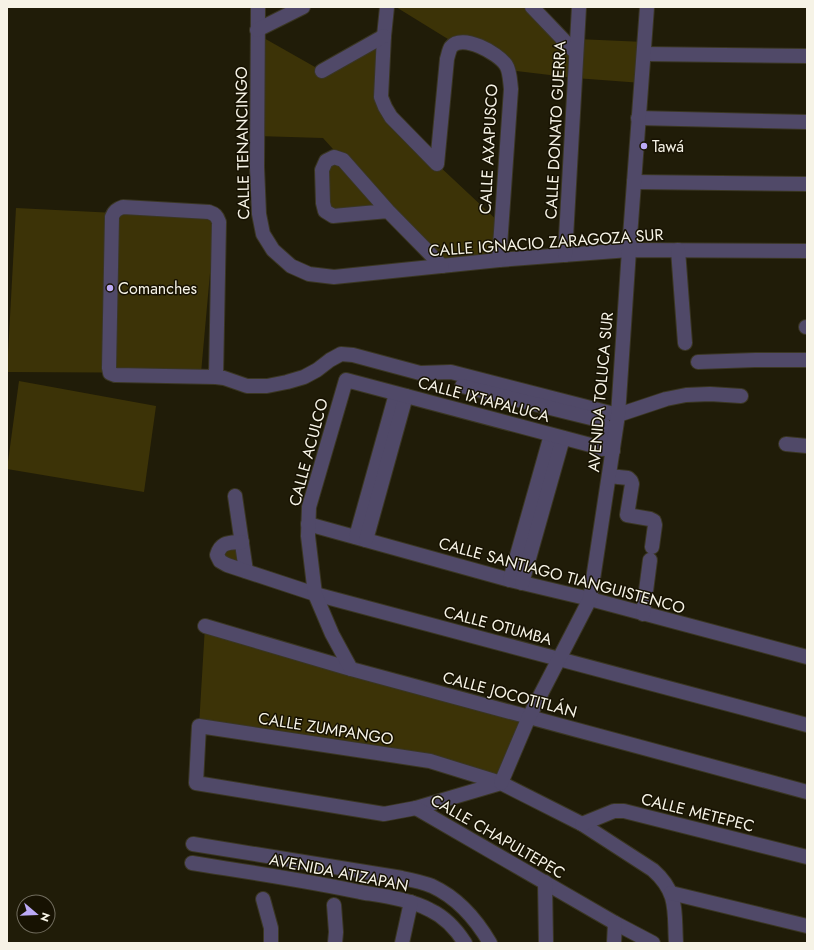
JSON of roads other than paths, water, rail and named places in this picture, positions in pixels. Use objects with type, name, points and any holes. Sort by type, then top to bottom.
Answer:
[{"type":"street","name":"CALLE TENANCINGO","points":[[258,7],[257,167],[259,214],[263,234],[273,250],[291,266]]},
{"type":"street","points":[[257,30],[303,7]]},
{"type":"street","name":"CALLE AXAPUSCO","points":[[387,7],[381,97],[385,108],[391,117],[437,164],[447,59],[451,47],[462,42],[478,45],[500,57],[506,65],[511,89],[499,260]]},
{"type":"street","points":[[532,7],[576,53]]},
{"type":"street","name":"CALLE DONATO GUERRA","points":[[565,255],[579,7]]},
{"type":"street","name":"AVENIDA TOLUCA SUR","points":[[501,783],[529,717],[590,599],[609,476],[607,450],[618,414],[647,7]]},
{"type":"street","points":[[322,71],[384,36]]},
{"type":"street","points":[[644,54],[807,56]]},
{"type":"street","points":[[638,118],[807,122]]},
{"type":"street","points":[[388,211],[333,216],[325,211],[322,203],[322,170],[326,162],[334,157],[343,160],[388,211],[442,266]]},
{"type":"street","points":[[634,182],[807,184]]},
{"type":"street","points":[[216,377],[217,217],[209,212],[123,207],[118,209],[114,212],[112,217],[109,360],[110,373],[115,375],[216,377],[224,378],[247,386],[266,386],[304,377],[341,354],[353,355],[420,373],[451,372],[618,414],[680,396],[710,394],[741,396]]},
{"type":"street","name":"CALLE IGNACIO ZARAGOZA SUR","points":[[291,266],[309,274],[334,277],[499,260],[629,250],[807,251]]},
{"type":"street","points":[[678,250],[685,343]]},
{"type":"street","points":[[698,362],[807,360]]},
{"type":"street","name":"CALLE IXTAPALUCA","points":[[346,380],[607,450]]},
{"type":"street","name":"CALLE ACULCO","points":[[346,380],[309,507],[308,524],[315,594],[332,634],[351,669]]},
{"type":"street","points":[[462,386],[599,420],[604,425],[607,450]]},
{"type":"street","points":[[361,539],[401,395]]},
{"type":"street","points":[[516,581],[557,437]]},
{"type":"street","points":[[786,444],[807,446]]},
{"type":"street","points":[[609,476],[628,478],[631,480],[632,484],[627,515],[654,521],[655,525],[643,614]]},
{"type":"street","points":[[235,496],[246,571]]},
{"type":"street","name":"CALLE SANTIAGO TIANGUISTENCO","points":[[308,524],[643,614],[777,644],[807,657]]},
{"type":"street","name":"CALLE OTUMBA","points":[[242,542],[225,544],[219,548],[217,555],[220,561],[227,565],[315,594],[807,725]]},
{"type":"street","name":"CALLE JOCOTITLÁN","points":[[205,626],[351,669],[807,792]]},
{"type":"street","name":"CALLE ZUMPANGO","points":[[196,783],[199,726],[430,760],[501,783]]},
{"type":"street","name":"CALLE CHAPULTEPEC","points":[[196,783],[384,814],[416,808],[615,923],[653,943]]},
{"type":"street","points":[[416,808],[501,783],[582,824],[654,870],[662,878],[671,893],[674,905],[676,943]]},
{"type":"street","name":"CALLE METEPEC","points":[[582,824],[614,811],[624,811],[807,857]]},
{"type":"street","points":[[193,844],[402,878],[431,886],[454,898],[470,914],[490,943]]},
{"type":"street","name":"AVENIDA ATIZAPAN","points":[[192,863],[334,886],[411,902],[431,910],[444,919],[456,930],[465,943]]},
{"type":"street","points":[[545,882],[546,943]]},
{"type":"street","points":[[671,893],[807,926]]},
{"type":"street","points":[[263,899],[271,928],[271,943]]},
{"type":"street","points":[[402,943],[411,902]]},
{"type":"street","points":[[334,904],[336,932],[335,943]]},
{"type":"street","points":[[614,943],[615,923]]},
{"type":"place","name":"Tawá","points":[[644,146]]},
{"type":"place","name":"Comanches","points":[[110,288]]}]
